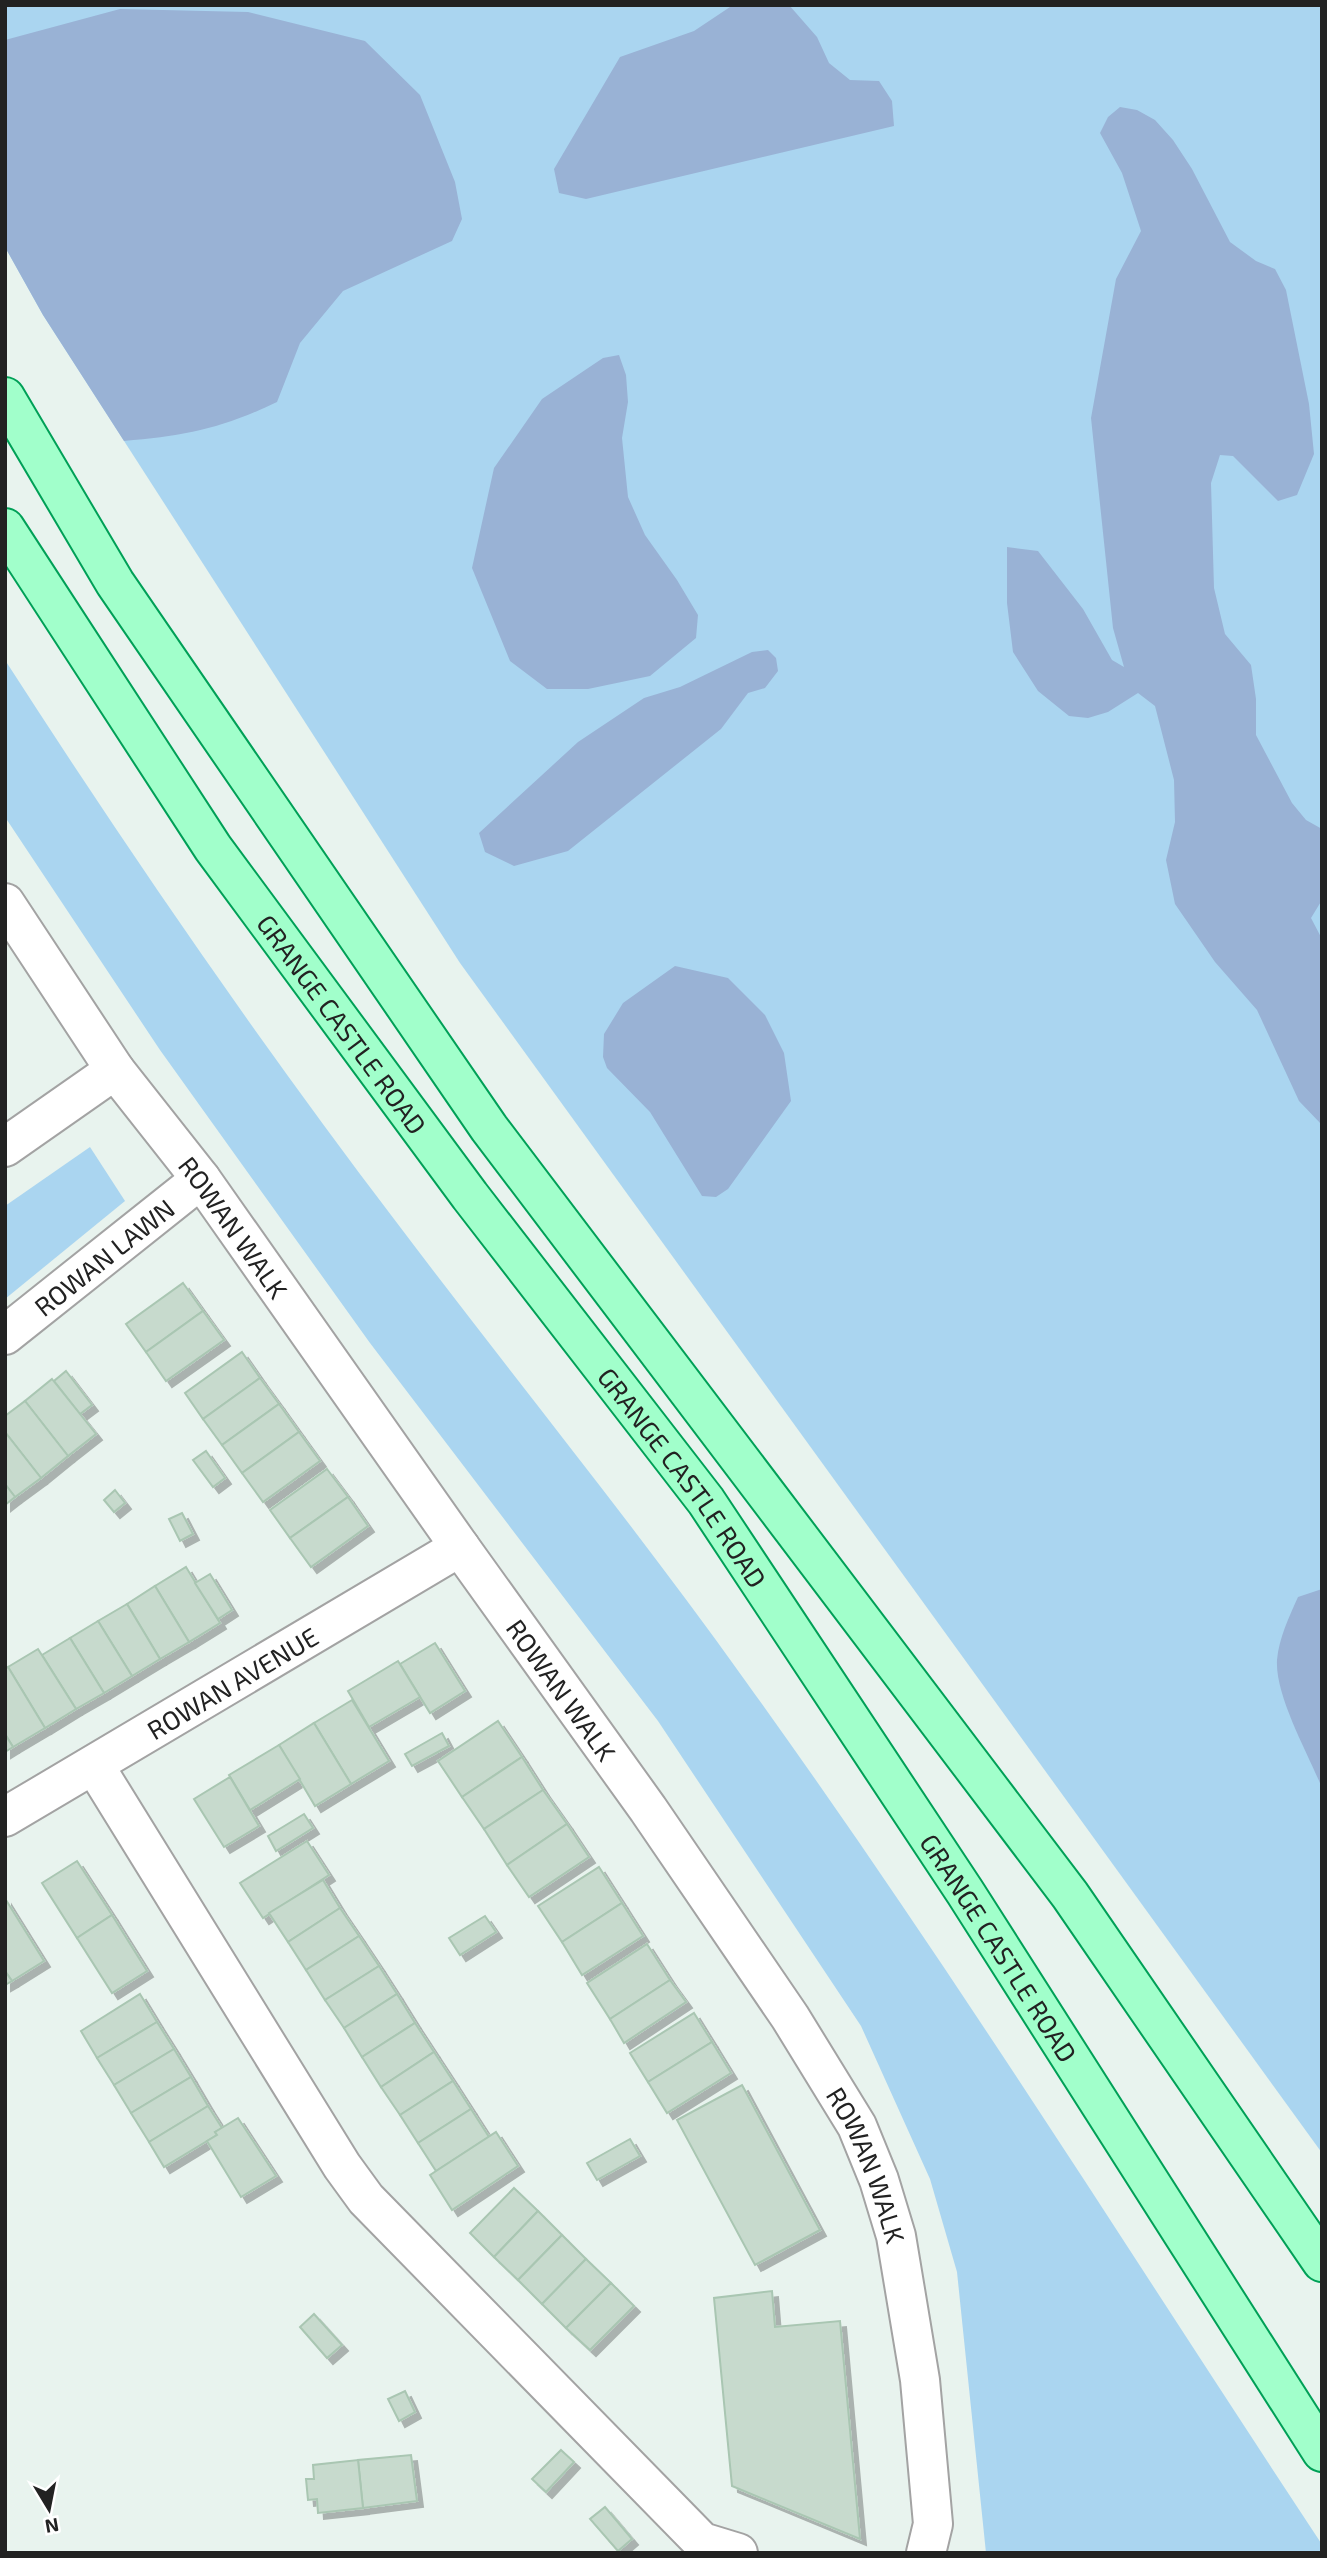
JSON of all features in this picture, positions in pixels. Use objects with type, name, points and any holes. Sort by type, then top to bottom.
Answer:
[{"type":"main road","name":"GRANGE CASTLE ROAD","points":[[5,397],[115,583],[489,1128],[1070,1895],[1322,2262]]},
{"type":"main road","name":"GRANGE CASTLE ROAD","points":[[5,528],[214,848],[470,1196],[706,1501],[965,1892],[1322,2452]]},
{"type":"street","name":"ROWAN WALK","points":[[5,903],[115,1070],[201,1179],[460,1547],[649,1809],[790,2017],[857,2126],[879,2180],[896,2236],[918,2367],[933,2524],[926,2553]]},
{"type":"street","points":[[5,1147],[115,1070]]},
{"type":"street","name":"ROWAN LAWN","points":[[5,1335],[201,1179]]},
{"type":"street","name":"ROWAN AVENUE","points":[[5,1817],[460,1547]]},
{"type":"street","points":[[94,1765],[342,2166],[366,2199],[702,2542],[738,2553]]},
{"type":"shaded area","points":[[5,5],[1322,5],[1322,2153],[460,963],[43,315],[5,247]]},
{"type":"shaded area","points":[[733,5],[789,5],[817,37],[829,63],[850,80],[879,81],[892,101],[894,126],[586,199],[559,193],[554,169],[620,57],[694,31]]},
{"type":"shaded area","points":[[120,9],[248,12],[365,41],[420,95],[455,182],[462,219],[452,241],[343,291],[300,343],[277,402],[238,419],[202,430],[124,441],[43,315],[5,247],[5,40]]},
{"type":"shaded area","points":[[1120,107],[1137,110],[1155,120],[1173,140],[1192,169],[1230,242],[1256,261],[1275,269],[1286,290],[1309,404],[1314,454],[1297,495],[1278,501],[1233,456],[1220,455],[1211,483],[1214,588],[1225,634],[1251,665],[1256,699],[1256,735],[1292,803],[1306,820],[1322,829],[1322,900],[1311,918],[1322,939],[1322,1125],[1299,1101],[1257,1010],[1215,962],[1175,904],[1166,860],[1175,822],[1174,780],[1155,706],[1138,693],[1108,712],[1088,718],[1069,716],[1038,691],[1013,652],[1007,603],[1007,547],[1038,551],[1083,609],[1112,660],[1124,667],[1113,628],[1091,418],[1116,279],[1141,231],[1122,173],[1100,133],[1108,117]]},
{"type":"shaded area","points":[[619,355],[626,375],[628,402],[622,438],[628,497],[645,535],[698,615],[696,638],[650,676],[588,689],[547,689],[510,661],[472,568],[494,468],[542,399],[603,358]]},
{"type":"shaded area","points":[[768,650],[776,658],[778,671],[765,688],[748,693],[721,729],[568,851],[514,866],[485,852],[479,833],[578,742],[644,698],[680,687],[752,652]]},
{"type":"shaded area","points":[[5,660],[98,803],[293,1083],[658,1563],[819,1785],[1037,2108],[1321,2543],[1322,2553],[986,2553],[957,2272],[930,2179],[861,2026],[658,1721],[370,1343],[160,1050],[5,817]]},
{"type":"shaded area","points":[[675,966],[728,978],[765,1015],[784,1053],[791,1101],[728,1189],[716,1197],[702,1196],[650,1112],[607,1068],[603,1057],[604,1034],[623,1003]]},
{"type":"shaded area","points":[[90,1147],[125,1201],[5,1299],[5,1206]]},
{"type":"shaded area","points":[[1322,1589],[1322,1788],[1281,1690],[1277,1660],[1282,1636],[1298,1597]]},
{"type":"building","points":[[183,1283],[203,1311],[146,1352],[126,1324]]},
{"type":"building","points":[[203,1311],[224,1340],[166,1381],[146,1352]]},
{"type":"building","points":[[242,1352],[260,1378],[203,1419],[185,1393]]},
{"type":"building","points":[[66,1371],[92,1405],[80,1414],[54,1381]]},
{"type":"building","points":[[260,1378],[279,1404],[222,1445],[203,1419]]},
{"type":"building","points":[[52,1379],[96,1434],[68,1456],[25,1401]]},
{"type":"building","points":[[25,1401],[68,1456],[41,1478],[5,1432],[5,1416]]},
{"type":"building","points":[[279,1404],[299,1432],[242,1473],[222,1445]]},
{"type":"building","points":[[5,1432],[41,1478],[15,1497],[5,1484]]},
{"type":"building","points":[[299,1432],[320,1461],[263,1502],[242,1473]]},
{"type":"building","points":[[206,1451],[225,1478],[213,1487],[193,1460]]},
{"type":"building","points":[[327,1469],[348,1497],[290,1538],[270,1510]]},
{"type":"building","points":[[5,1484],[15,1497],[5,1505]]},
{"type":"building","points":[[115,1490],[125,1503],[114,1512],[104,1500]]},
{"type":"building","points":[[348,1497],[368,1526],[311,1567],[290,1538]]},
{"type":"building","points":[[182,1513],[193,1534],[180,1541],[169,1519]]},
{"type":"building","points":[[186,1567],[220,1623],[189,1642],[155,1586]]},
{"type":"building","points":[[210,1574],[232,1610],[218,1619],[195,1583]]},
{"type":"building","points":[[155,1586],[189,1642],[160,1659],[127,1604]]},
{"type":"building","points":[[127,1604],[160,1659],[132,1676],[98,1621]]},
{"type":"building","points":[[98,1621],[132,1676],[104,1693],[70,1638]]},
{"type":"building","points":[[70,1638],[104,1693],[76,1709],[42,1655]]},
{"type":"building","points":[[435,1643],[465,1691],[430,1713],[400,1664]]},
{"type":"building","points":[[38,1649],[76,1709],[45,1728],[8,1667]]},
{"type":"building","points":[[398,1661],[420,1697],[369,1727],[348,1691]]},
{"type":"building","points":[[8,1667],[45,1728],[13,1747],[5,1734],[5,1669]]},
{"type":"building","points":[[352,1700],[389,1761],[351,1784],[314,1723]]},
{"type":"building","points":[[498,1721],[522,1757],[462,1797],[438,1761]]},
{"type":"building","points":[[314,1723],[351,1784],[315,1806],[279,1745]]},
{"type":"building","points":[[442,1733],[449,1746],[412,1766],[405,1754]]},
{"type":"building","points":[[5,1734],[13,1747],[5,1752]]},
{"type":"building","points":[[279,1745],[300,1779],[250,1810],[229,1775]]},
{"type":"building","points":[[522,1757],[543,1790],[484,1829],[462,1797]]},
{"type":"building","points":[[230,1777],[259,1826],[224,1847],[194,1799]]},
{"type":"building","points":[[543,1790],[567,1824],[507,1865],[484,1829]]},
{"type":"building","points":[[304,1814],[313,1828],[276,1851],[268,1836]]},
{"type":"building","points":[[567,1824],[589,1857],[529,1897],[507,1865]]},
{"type":"building","points":[[307,1841],[329,1875],[263,1918],[240,1883]]},
{"type":"building","points":[[77,1861],[112,1915],[77,1938],[42,1883]]},
{"type":"building","points":[[599,1867],[622,1903],[562,1942],[538,1906]]},
{"type":"building","points":[[323,1880],[340,1908],[288,1942],[269,1913]]},
{"type":"building","points":[[6,1900],[44,1961],[12,1981],[5,1971]]},
{"type":"building","points":[[622,1903],[643,1936],[582,1975],[562,1942]]},
{"type":"building","points":[[340,1908],[359,1936],[306,1970],[288,1942]]},
{"type":"building","points":[[112,1915],[147,1971],[112,1993],[77,1938]]},
{"type":"building","points":[[485,1916],[496,1932],[460,1955],[449,1938]]},
{"type":"building","points":[[359,1936],[379,1966],[325,2000],[306,1970]]},
{"type":"building","points":[[647,1944],[670,1980],[610,2019],[587,1983]]},
{"type":"building","points":[[379,1966],[397,1994],[344,2028],[325,2000]]},
{"type":"building","points":[[5,1971],[12,1981],[5,1985]]},
{"type":"building","points":[[670,1980],[686,2002],[624,2043],[610,2019]]},
{"type":"building","points":[[140,1994],[157,2022],[97,2058],[81,2031]]},
{"type":"building","points":[[397,1994],[415,2023],[362,2057],[344,2028]]},
{"type":"building","points":[[694,2013],[712,2042],[648,2082],[630,2053]]},
{"type":"building","points":[[157,2022],[174,2049],[114,2085],[97,2058]]},
{"type":"building","points":[[415,2023],[434,2052],[381,2087],[362,2057]]},
{"type":"building","points":[[712,2042],[731,2073],[667,2113],[648,2082]]},
{"type":"building","points":[[174,2049],[191,2077],[131,2113],[114,2085]]},
{"type":"building","points":[[434,2052],[453,2081],[400,2115],[381,2087]]},
{"type":"building","points":[[191,2077],[208,2106],[149,2142],[131,2113]]},
{"type":"building","points":[[453,2081],[471,2109],[418,2143],[400,2115]]},
{"type":"building","points":[[742,2085],[820,2230],[755,2265],[677,2120]]},
{"type":"building","points":[[208,2106],[222,2128],[215,2132],[217,2135],[164,2167],[149,2142]]},
{"type":"building","points":[[471,2109],[489,2137],[436,2171],[418,2143]]},
{"type":"building","points":[[238,2118],[276,2176],[241,2197],[207,2141],[217,2135],[215,2132]]},
{"type":"building","points":[[496,2132],[518,2166],[452,2210],[430,2175]]},
{"type":"building","points":[[630,2139],[640,2156],[597,2180],[587,2163]]},
{"type":"building","points":[[514,2188],[538,2211],[494,2257],[470,2233]]},
{"type":"building","points":[[538,2211],[562,2235],[518,2280],[494,2257]]},
{"type":"building","points":[[562,2235],[586,2259],[542,2304],[518,2280]]},
{"type":"building","points":[[586,2259],[611,2283],[566,2328],[542,2304]]},
{"type":"building","points":[[611,2283],[634,2306],[590,2350],[566,2328]]},
{"type":"building","points":[[772,2291],[775,2327],[840,2321],[860,2539],[732,2486],[714,2298]]},
{"type":"building","points":[[314,2314],[342,2345],[327,2358],[300,2327]]},
{"type":"building","points":[[405,2391],[415,2412],[399,2421],[388,2399]]},
{"type":"building","points":[[561,2450],[574,2462],[546,2492],[532,2479]]},
{"type":"building","points":[[411,2455],[417,2501],[363,2508],[358,2460]]},
{"type":"building","points":[[358,2460],[363,2508],[318,2513],[317,2499],[308,2500],[306,2479],[314,2479],[313,2465]]},
{"type":"building","points":[[605,2507],[632,2539],[618,2551],[590,2519]]}]
